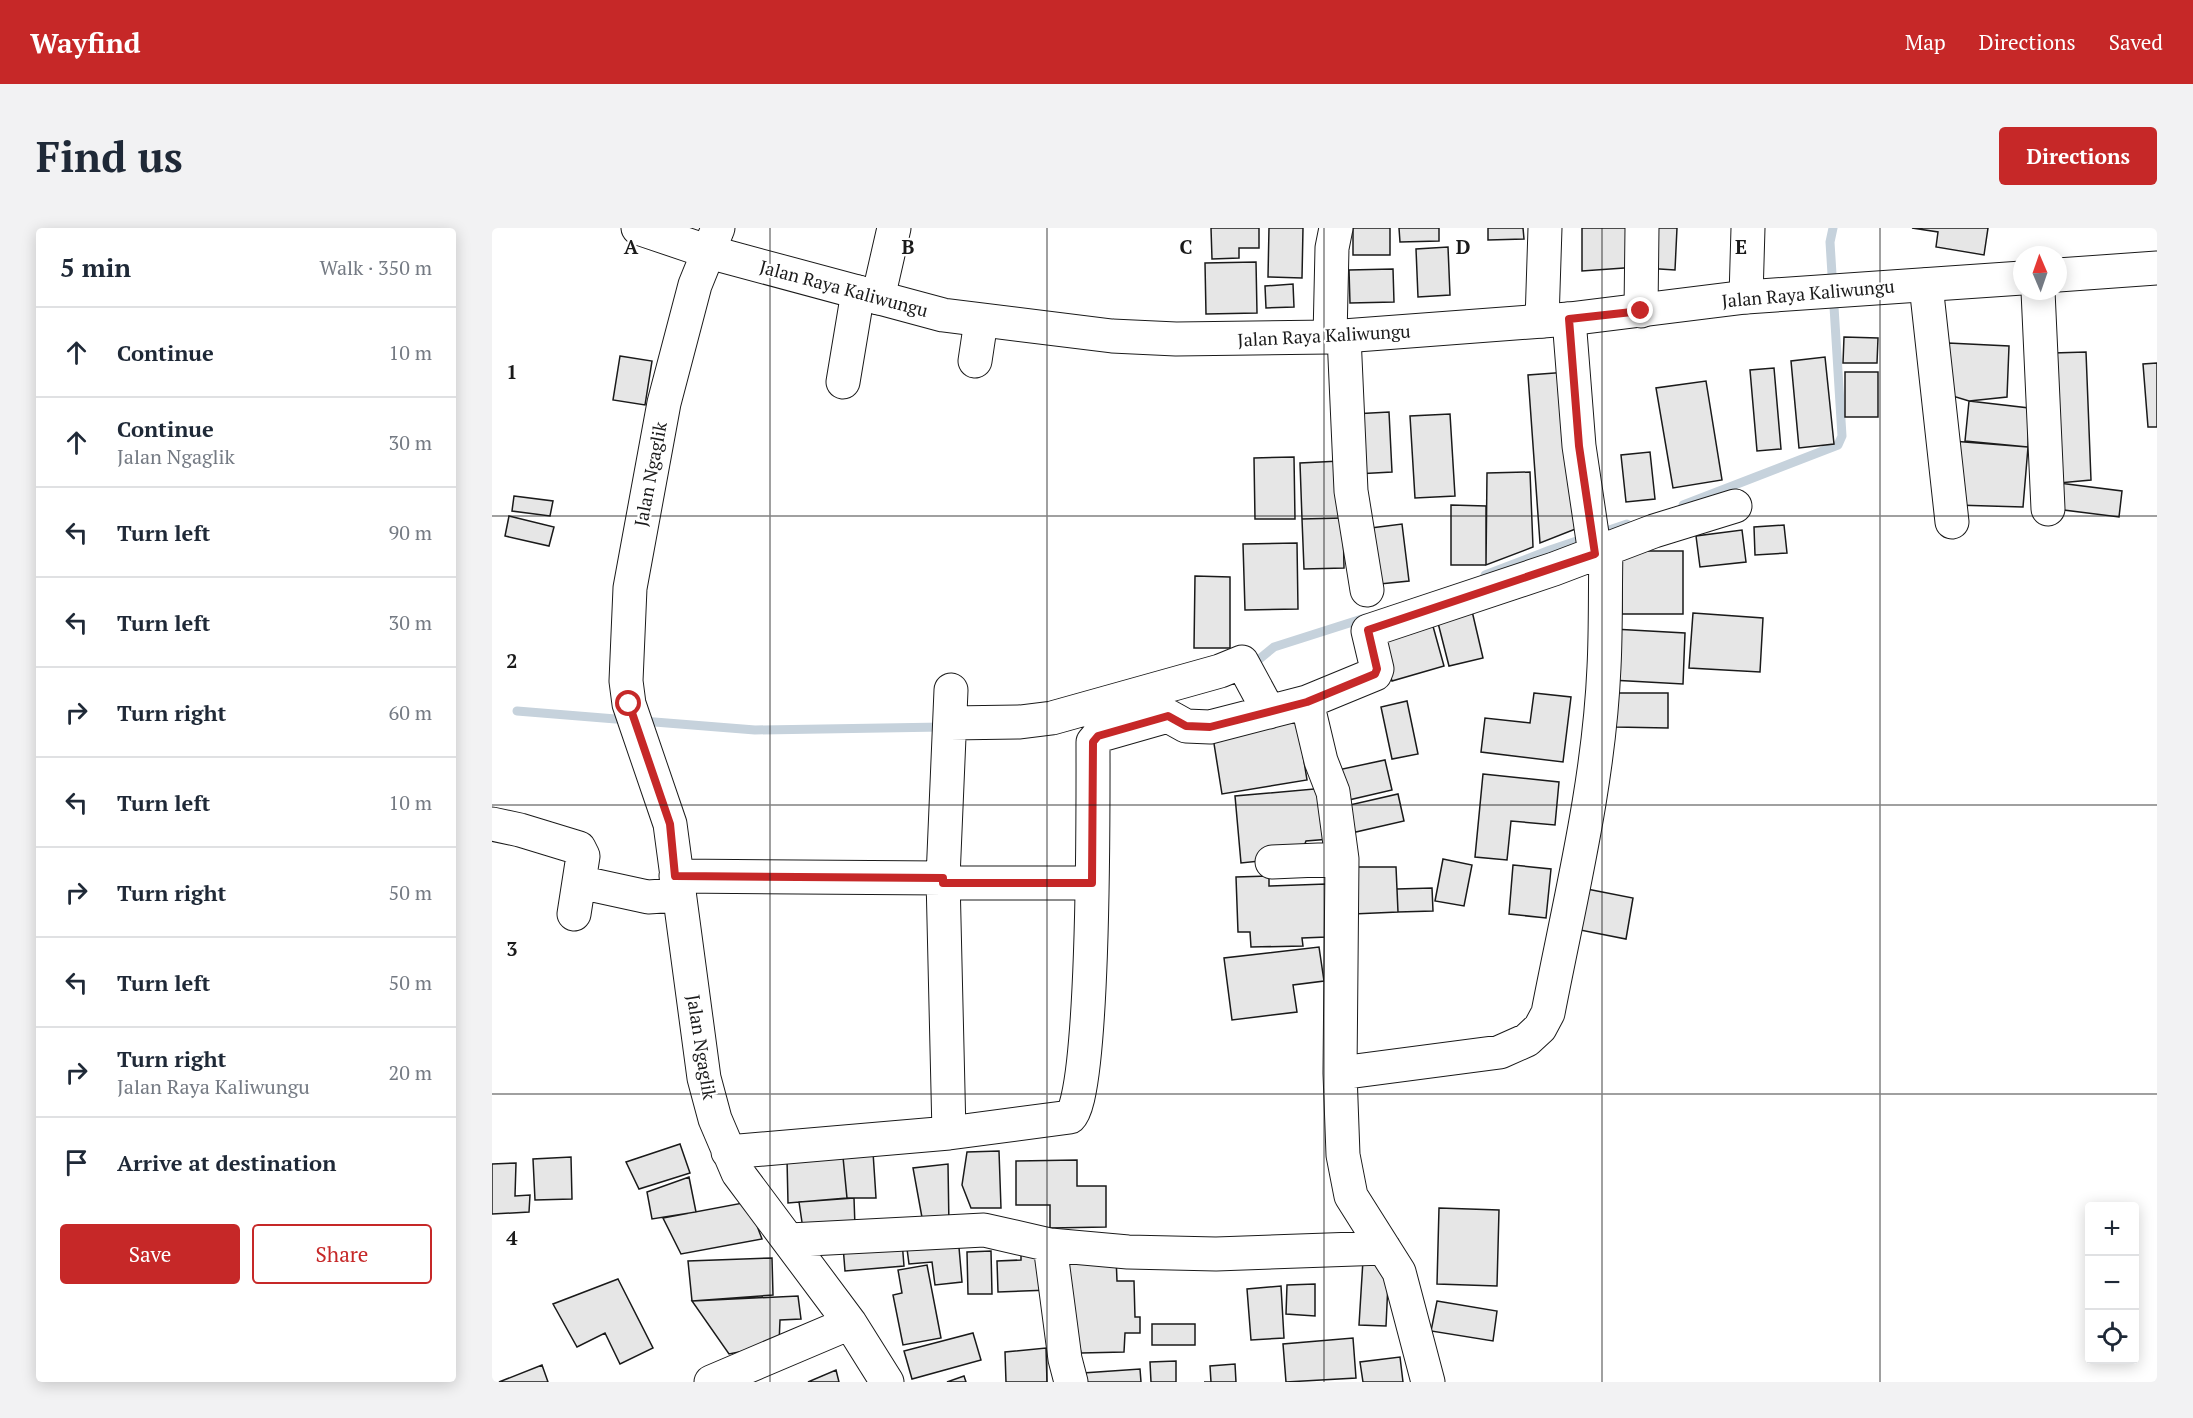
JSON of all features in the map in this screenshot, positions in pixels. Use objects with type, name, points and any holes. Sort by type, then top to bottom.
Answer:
[{"type":"street","name":"Jalan Raya Kaliwungu","points":[[638,228],[713,240],[914,309],[981,321],[1112,336],[1260,340],[1337,337],[1555,320],[1746,297],[2013,279]]},
{"type":"street","points":[[843,382],[868,295],[894,228]]},
{"type":"street","points":[[1336,228],[1332,248],[1337,337],[1351,492],[1367,590]]},
{"type":"street","points":[[1340,1073],[1500,1052],[1527,1040],[1540,1028],[1548,1013],[1583,832],[1595,754],[1604,668],[1596,547],[1555,320],[1545,228]]},
{"type":"street","points":[[1641,311],[1642,228]]},
{"type":"street","points":[[1746,297],[1748,228]]},
{"type":"street","name":"Jalan Ngaglik","points":[[713,240],[695,285],[664,403],[638,533],[630,588],[626,650],[636,723],[670,824],[704,1078],[715,1119],[738,1173],[850,1323],[887,1382]]},
{"type":"street","points":[[2067,275],[2157,268]]},
{"type":"street","points":[[1926,285],[1952,522]]},
{"type":"street","points":[[2038,300],[2048,509]]},
{"type":"street","points":[[975,361],[981,321]]},
{"type":"street","points":[[728,1152],[949,1133],[1064,1119],[1076,1111],[1087,1030],[1092,883],[1093,742],[1098,736],[1168,716],[1186,726],[1210,727],[1307,702],[1375,674],[1377,669],[1368,630],[1596,547],[1735,506]]},
{"type":"street","points":[[950,729],[1052,718],[1220,671],[1242,662],[1269,712]]},
{"type":"street","points":[[949,1133],[943,880],[951,690]]},
{"type":"street","points":[[1307,702],[1321,761],[1333,792],[1342,859],[1340,1073],[1343,1155],[1351,1196],[1399,1272],[1409,1302],[1428,1382]]},
{"type":"street","points":[[492,824],[579,848],[583,856],[574,914]]},
{"type":"street","points":[[1272,862],[1342,859]]},
{"type":"street","points":[[579,882],[648,897],[677,886],[943,880],[1092,883]]},
{"type":"street","points":[[790,1240],[984,1230],[1050,1245],[1128,1252],[1216,1254],[1384,1248]]},
{"type":"street","points":[[1050,1245],[1065,1359],[1071,1382]]},
{"type":"street","points":[[711,1382],[850,1323]]},
{"type":"building","points":[[1211,228],[1259,228],[1259,248],[1239,248],[1239,258],[1212,259]]},
{"type":"building","points":[[1269,228],[1303,228],[1302,278],[1268,277]]},
{"type":"building","points":[[1353,228],[1390,228],[1390,255],[1353,255]]},
{"type":"building","points":[[1399,228],[1439,228],[1439,241],[1400,242]]},
{"type":"building","points":[[1488,228],[1523,228],[1524,239],[1488,240]]},
{"type":"building","points":[[1582,228],[1639,228],[1638,267],[1582,271]]},
{"type":"building","points":[[1644,228],[1677,228],[1675,270],[1644,268]]},
{"type":"building","points":[[1912,228],[1988,228],[1984,255],[1936,247],[1938,232]]},
{"type":"building","points":[[1448,247],[1450,295],[1418,297],[1416,249]]},
{"type":"building","points":[[1256,262],[1257,313],[1206,314],[1205,263]]},
{"type":"building","points":[[1393,269],[1394,302],[1350,303],[1349,270]]},
{"type":"building","points":[[1293,284],[1294,307],[1266,308],[1265,286]]},
{"type":"building","points":[[1844,337],[1878,338],[1877,363],[1843,363]]},
{"type":"building","points":[[1948,343],[2009,346],[2007,397],[1969,401],[1946,394]]},
{"type":"building","points":[[2086,352],[2091,480],[2059,483],[2053,353]]},
{"type":"building","points":[[620,356],[652,361],[645,405],[613,400]]},
{"type":"building","points":[[1825,357],[1834,444],[1799,448],[1791,361]]},
{"type":"building","points":[[2157,363],[2157,427],[2148,427],[2143,364]]},
{"type":"building","points":[[1774,368],[1781,449],[1757,451],[1750,370]]},
{"type":"building","points":[[1568,372],[1578,528],[1540,543],[1528,375]]},
{"type":"building","points":[[1845,372],[1878,372],[1878,417],[1845,417]]},
{"type":"building","points":[[1706,381],[1722,480],[1673,488],[1656,388]]},
{"type":"building","points":[[1969,401],[2029,408],[2028,447],[1965,441]]},
{"type":"building","points":[[1389,412],[1392,472],[1356,474],[1353,414]]},
{"type":"building","points":[[1450,414],[1455,496],[1415,498],[1410,416]]},
{"type":"building","points":[[1952,441],[2028,447],[2023,507],[1955,505]]},
{"type":"building","points":[[1650,452],[1655,499],[1626,502],[1621,455]]},
{"type":"building","points":[[1294,457],[1295,519],[1255,519],[1254,458]]},
{"type":"building","points":[[1340,461],[1343,518],[1302,519],[1300,463]]},
{"type":"building","points":[[1530,472],[1533,547],[1486,565],[1487,473]]},
{"type":"building","points":[[2059,483],[2122,491],[2119,517],[2056,509]]},
{"type":"building","points":[[514,496],[553,501],[550,516],[512,511]]},
{"type":"building","points":[[1451,505],[1486,506],[1486,565],[1451,565]]},
{"type":"building","points":[[509,516],[554,527],[549,546],[505,536]]},
{"type":"building","points":[[1343,518],[1344,568],[1304,569],[1302,519]]},
{"type":"building","points":[[1402,524],[1409,581],[1370,585],[1363,529]]},
{"type":"building","points":[[1784,525],[1787,553],[1755,555],[1754,527]]},
{"type":"building","points":[[1742,530],[1746,562],[1700,567],[1696,536]]},
{"type":"building","points":[[1297,543],[1298,609],[1245,610],[1243,544]]},
{"type":"building","points":[[1622,551],[1683,551],[1683,614],[1622,614]]},
{"type":"building","points":[[1195,576],[1230,577],[1230,648],[1194,648]]},
{"type":"building","points":[[1472,611],[1483,658],[1449,666],[1437,619]]},
{"type":"building","points":[[1693,613],[1763,618],[1760,672],[1689,668]]},
{"type":"building","points":[[1431,619],[1444,666],[1392,681],[1378,634]]},
{"type":"building","points":[[1613,629],[1685,633],[1683,684],[1611,680]]},
{"type":"building","points":[[1534,693],[1571,697],[1563,762],[1481,752],[1485,718],[1530,723]]},
{"type":"building","points":[[1616,693],[1668,693],[1668,728],[1615,727]]},
{"type":"building","points":[[1407,701],[1418,754],[1392,759],[1381,707]]},
{"type":"building","points":[[1297,718],[1307,780],[1222,794],[1212,731]]},
{"type":"building","points":[[1385,760],[1392,790],[1340,802],[1333,771]]},
{"type":"building","points":[[1483,774],[1559,782],[1555,825],[1511,821],[1507,860],[1475,857]]},
{"type":"building","points":[[1325,788],[1330,839],[1306,841],[1300,857],[1241,863],[1235,796]]},
{"type":"building","points":[[1398,794],[1404,821],[1347,834],[1341,807]]},
{"type":"building","points":[[1443,859],[1472,865],[1464,906],[1435,901]]},
{"type":"building","points":[[1513,865],[1551,869],[1546,918],[1509,914]]},
{"type":"building","points":[[1353,867],[1396,867],[1398,912],[1353,914]]},
{"type":"building","points":[[1269,876],[1269,886],[1326,884],[1327,937],[1302,938],[1303,946],[1251,947],[1250,932],[1238,932],[1236,877]]},
{"type":"building","points":[[1432,888],[1433,911],[1398,912],[1397,889]]},
{"type":"building","points":[[1587,889],[1633,898],[1626,939],[1580,930]]},
{"type":"building","points":[[1319,947],[1324,981],[1293,985],[1297,1012],[1232,1020],[1224,958]]},
{"type":"building","points":[[680,1144],[690,1173],[639,1189],[626,1162]]},
{"type":"building","points":[[999,1151],[1001,1208],[971,1208],[962,1185],[967,1152]]},
{"type":"building","points":[[873,1152],[876,1198],[847,1198],[843,1157]]},
{"type":"building","points":[[571,1157],[572,1199],[535,1200],[533,1159]]},
{"type":"building","points":[[843,1157],[847,1198],[788,1203],[787,1159]]},
{"type":"building","points":[[1077,1160],[1077,1186],[1106,1186],[1106,1227],[1050,1228],[1050,1205],[1016,1205],[1016,1161]]},
{"type":"building","points":[[516,1163],[515,1196],[530,1195],[529,1212],[492,1214],[492,1164]]},
{"type":"building","points":[[948,1164],[949,1228],[923,1223],[913,1168]]},
{"type":"building","points":[[689,1177],[696,1212],[652,1219],[647,1192]]},
{"type":"building","points":[[854,1198],[855,1227],[803,1229],[799,1202]]},
{"type":"building","points":[[748,1202],[762,1239],[681,1254],[663,1218]]},
{"type":"building","points":[[1439,1208],[1499,1210],[1497,1286],[1437,1284]]},
{"type":"building","points":[[958,1236],[962,1282],[935,1285],[932,1262],[909,1264],[906,1241]]},
{"type":"building","points":[[902,1241],[904,1266],[845,1271],[843,1246]]},
{"type":"building","points":[[1049,1248],[1050,1290],[998,1292],[997,1261],[1021,1260],[1021,1249]]},
{"type":"building","points":[[991,1251],[992,1294],[968,1294],[967,1252]]},
{"type":"building","points":[[1116,1256],[1117,1281],[1134,1281],[1135,1317],[1140,1317],[1140,1333],[1125,1333],[1124,1352],[1081,1353],[1060,1258]]},
{"type":"building","points":[[772,1258],[773,1295],[692,1301],[688,1261]]},
{"type":"building","points":[[1363,1260],[1389,1262],[1386,1326],[1359,1325]]},
{"type":"building","points":[[927,1265],[941,1338],[903,1345],[893,1295],[902,1293],[898,1270]]},
{"type":"building","points":[[618,1279],[653,1348],[620,1364],[605,1333],[577,1347],[553,1304]]},
{"type":"building","points":[[1315,1284],[1315,1316],[1286,1314],[1287,1285]]},
{"type":"building","points":[[1281,1286],[1284,1338],[1251,1340],[1247,1289]]},
{"type":"building","points":[[798,1296],[801,1319],[780,1320],[779,1344],[729,1354],[692,1301]]},
{"type":"building","points":[[1437,1301],[1497,1311],[1493,1341],[1431,1331]]},
{"type":"building","points":[[1152,1324],[1195,1324],[1195,1345],[1152,1345]]},
{"type":"building","points":[[973,1333],[981,1360],[912,1379],[904,1351]]},
{"type":"building","points":[[1353,1338],[1356,1378],[1286,1382],[1283,1344]]},
{"type":"building","points":[[1046,1348],[1047,1382],[1006,1382],[1005,1352]]},
{"type":"building","points":[[1400,1357],[1403,1382],[1363,1382],[1360,1362]]},
{"type":"building","points":[[1176,1361],[1176,1382],[1151,1382],[1150,1362]]},
{"type":"building","points":[[1235,1364],[1236,1382],[1211,1382],[1210,1366]]},
{"type":"building","points":[[542,1365],[548,1382],[499,1382]]},
{"type":"building","points":[[1140,1369],[1141,1382],[1083,1382],[1083,1373]]},
{"type":"building","points":[[836,1370],[839,1382],[808,1382]]},
{"type":"building","points":[[964,1376],[966,1382],[947,1382]]},
{"type":"waterway","points":[[1683,505],[1838,445],[1842,436],[1830,242],[1833,228]]},
{"type":"waterway","points":[[1485,575],[1627,524]]},
{"type":"waterway","points":[[1252,665],[1274,647],[1365,618]]},
{"type":"waterway","points":[[517,711],[628,720]]},
{"type":"waterway","points":[[642,721],[755,730],[943,727]]},
{"type":"route","points":[[629,704],[655,774],[670,824],[675,876],[943,878],[943,883],[1092,883],[1093,742],[1098,736],[1154,718],[1168,716],[1186,726],[1210,727],[1307,702],[1377,672],[1368,630],[1595,554],[1579,446],[1569,319],[1641,311]]}]
